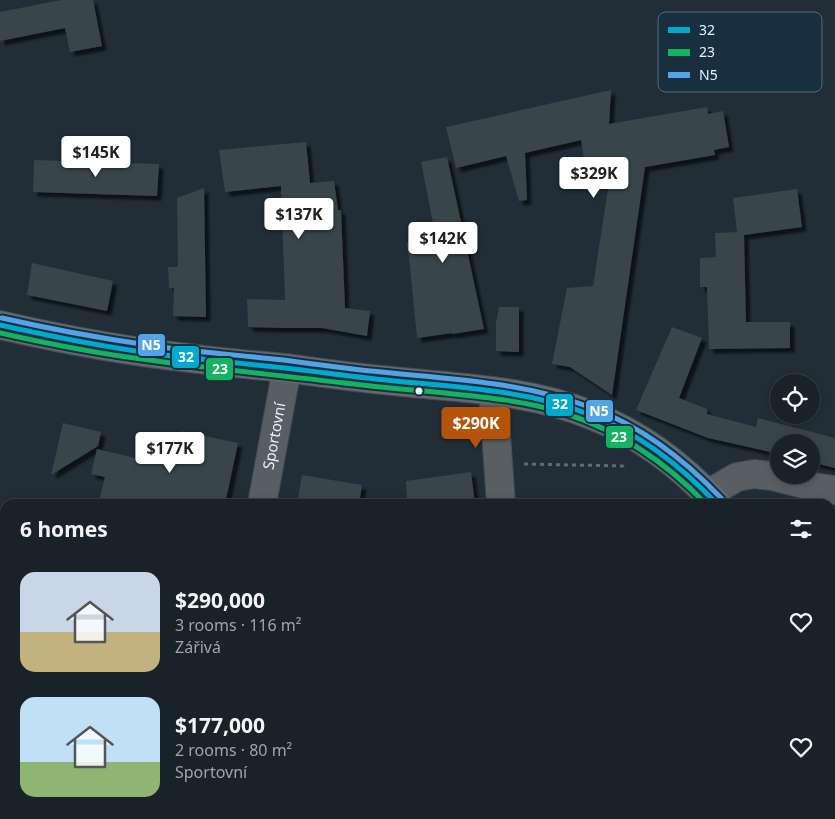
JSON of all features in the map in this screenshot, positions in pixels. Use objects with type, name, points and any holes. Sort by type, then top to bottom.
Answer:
[{"type":"street","points":[[0,325],[46,336],[196,359],[493,391],[551,401],[590,414],[642,440],[666,456],[713,499],[737,477],[754,474],[772,476],[819,488],[835,490]]},
{"type":"street","name":"Sportovní","points":[[263,499],[287,368]]},
{"type":"street","points":[[493,391],[501,499]]},
{"type":"path","points":[[498,463],[623,466],[642,440]]},
{"type":"building","points":[[61,0],[93,0],[102,46],[70,52],[65,28],[0,41],[0,12]]},
{"type":"building","points":[[611,90],[609,124],[707,107],[708,114],[723,111],[729,147],[714,150],[715,155],[645,167],[612,395],[570,367],[552,364],[567,288],[593,286],[611,170],[586,173],[581,140],[525,153],[527,200],[519,201],[506,156],[456,168],[446,127]]},
{"type":"building","points":[[306,142],[310,183],[334,181],[338,210],[341,210],[345,308],[370,311],[367,336],[322,328],[248,327],[247,299],[285,300],[281,186],[225,192],[219,150]]},
{"type":"building","points":[[447,157],[484,329],[417,338],[406,243],[436,238],[421,162]]},
{"type":"building","points":[[34,160],[159,164],[157,196],[33,192]]},
{"type":"building","points":[[204,188],[206,317],[173,316],[174,288],[169,288],[168,267],[178,267],[177,198]]},
{"type":"building","points":[[797,189],[802,227],[744,235],[746,322],[790,322],[790,348],[709,349],[707,287],[700,287],[700,258],[716,257],[715,233],[737,232],[733,198]]},
{"type":"building","points":[[32,263],[113,281],[107,311],[27,295]]},
{"type":"building","points":[[499,307],[519,307],[519,352],[496,351],[496,323]]},
{"type":"building","points":[[672,327],[702,338],[679,398],[707,409],[707,414],[756,427],[758,418],[770,421],[770,424],[781,424],[820,434],[770,434],[770,452],[708,438],[636,410]]},
{"type":"building","points":[[63,423],[101,432],[98,446],[51,475]]},
{"type":"building","points":[[181,431],[238,443],[226,499],[99,499],[105,477],[91,474],[97,449],[152,462],[155,446],[177,450]]},
{"type":"building","points":[[820,434],[835,438],[835,468],[820,464]]},
{"type":"building","points":[[471,472],[474,499],[407,499],[406,481]]},
{"type":"building","points":[[302,475],[362,485],[360,499],[298,499]]},
{"type":"transit line","name":"N5","points":[[2,318],[75,333],[199,352],[483,382],[538,392],[592,408],[629,425],[678,458],[722,499]]},
{"type":"transit line","name":"32","points":[[0,325],[74,341],[149,353],[481,389],[537,399],[591,415],[643,441],[674,464],[712,499]]},
{"type":"transit line","name":"23","points":[[0,333],[130,358],[490,398],[550,409],[584,420],[623,439],[658,461],[701,499]]}]
